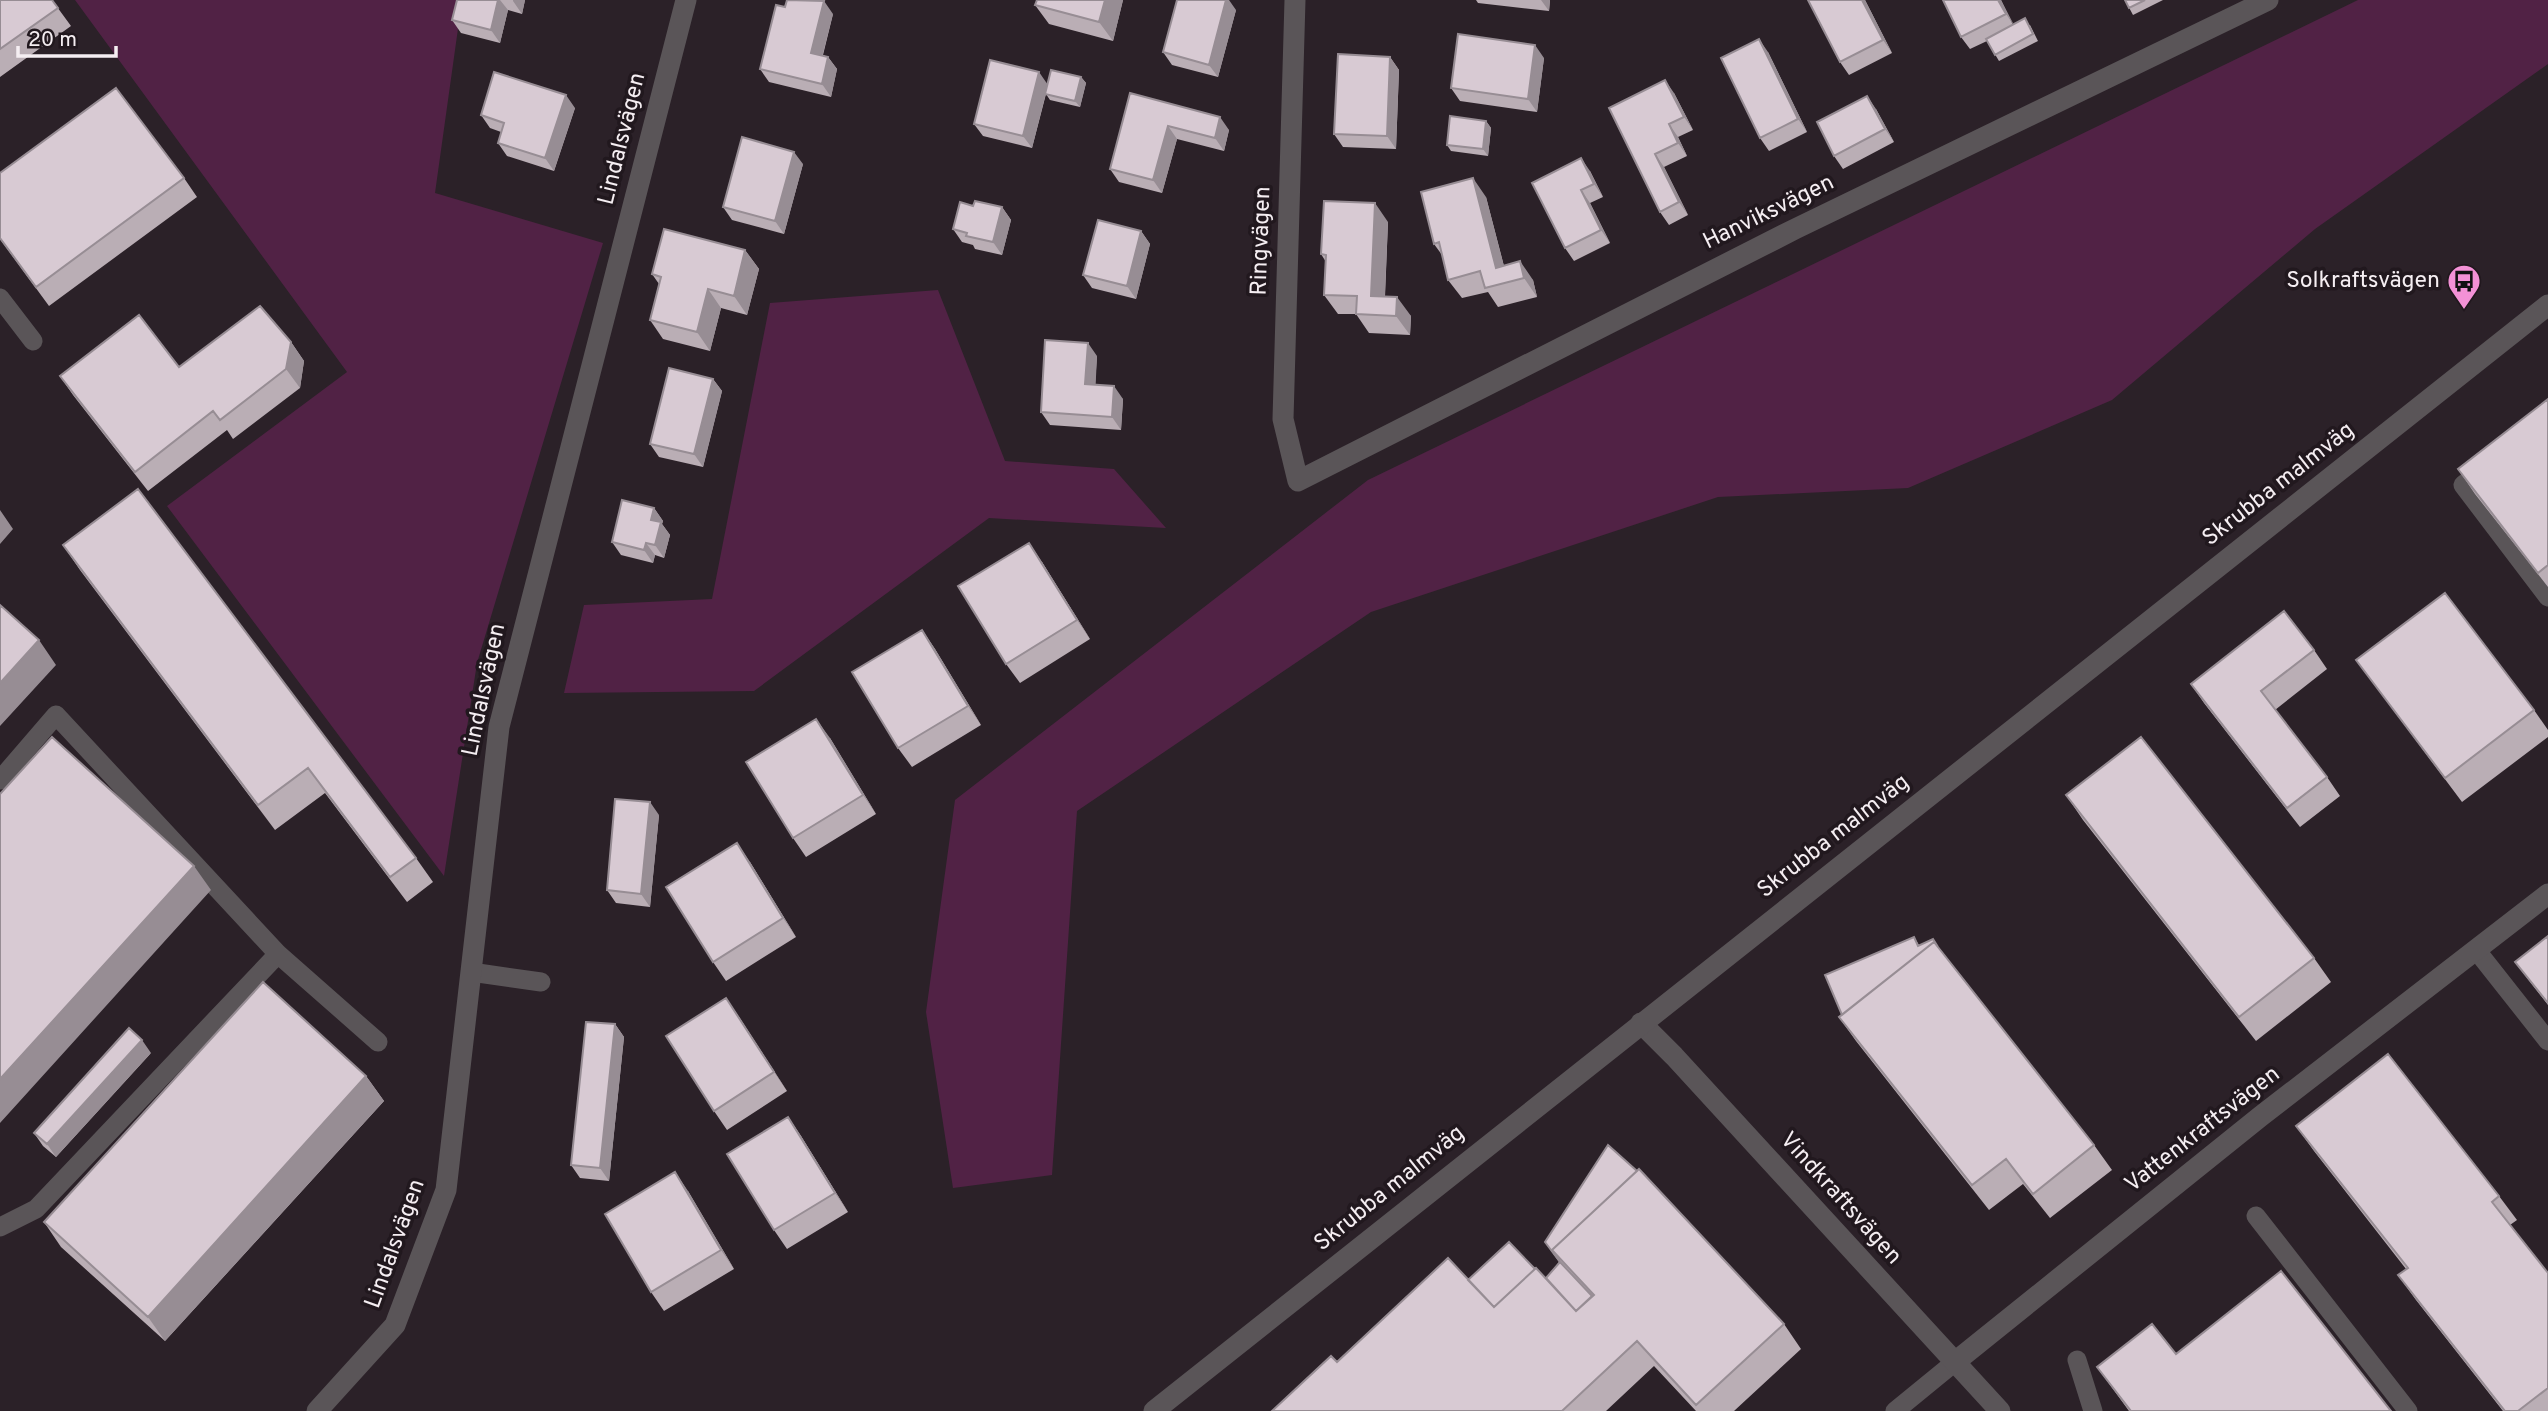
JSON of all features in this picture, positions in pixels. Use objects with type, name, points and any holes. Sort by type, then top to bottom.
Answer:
[{"type":"street","name":"Lindalsvägen","points":[[317,1411],[395,1325],[446,1190],[499,727],[686,0]]},
{"type":"street","name":"Ringvägen","points":[[1295,0],[1283,419],[1297,481]]},
{"type":"street","name":"Hanviksvägen","points":[[1297,481],[1795,229],[2268,0]]},
{"type":"street","name":"Skrubba malmväg","points":[[1154,1411],[2548,305]]},
{"type":"street","name":"Vattenkraftsvägen","points":[[1955,1362],[2261,1116],[2548,894]]},
{"type":"street","name":"Vindkraftsvägen","points":[[1641,1023],[1684,1066],[2000,1411]]},
{"type":"lane","points":[[0,298],[33,341]]},
{"type":"lane","points":[[2506,451],[2463,485],[2548,597]]},
{"type":"lane","points":[[0,780],[57,715],[278,954],[378,1042]]},
{"type":"lane","points":[[2477,951],[2548,1041]]},
{"type":"lane","points":[[0,1227],[36,1209],[278,954]]},
{"type":"lane","points":[[471,972],[541,982]]},
{"type":"lane","points":[[2256,1216],[2408,1411]]},
{"type":"lane","points":[[2077,1360],[2093,1411]]},
{"type":"lane","name":"Vattenkraftsvägen","points":[[1895,1411],[1955,1362]]},
{"type":"shaded area","points":[[75,0],[462,0],[435,193],[603,243],[477,663],[444,876],[167,506],[347,372]]},
{"type":"shaded area","points":[[2358,0],[2548,0],[2548,64],[2315,229],[2112,400],[1908,488],[1718,497],[1371,612],[1077,811],[1052,1175],[953,1188],[926,1012],[955,800],[1368,480]]},
{"type":"shaded area","points":[[938,290],[1005,461],[1114,469],[1166,528],[989,518],[754,691],[564,693],[584,605],[712,599],[770,303]]},
{"type":"building","points":[[0,0],[52,0],[58,8],[0,49]]},
{"type":"building","points":[[457,0],[498,0],[491,30],[452,20]]},
{"type":"building","points":[[787,0],[824,1],[811,53],[828,57],[822,84],[760,69],[776,5],[785,7]]},
{"type":"building","points":[[1037,0],[1105,0],[1099,22],[1035,5]]},
{"type":"building","points":[[1177,0],[1226,0],[1209,65],[1163,52]]},
{"type":"building","points":[[1808,0],[1862,0],[1883,40],[1840,62]]},
{"type":"building","points":[[1943,0],[1998,0],[2006,14],[1961,37]]},
{"type":"building","points":[[2125,0],[2145,0],[2129,8]]},
{"type":"building","points":[[2025,18],[2033,34],[1995,55],[1986,39]]},
{"type":"building","points":[[1458,34],[1535,45],[1528,99],[1451,88]]},
{"type":"building","points":[[1759,39],[1798,119],[1760,138],[1721,58]]},
{"type":"building","points":[[1338,54],[1390,57],[1387,136],[1334,134]]},
{"type":"building","points":[[990,60],[1039,72],[1023,136],[974,124]]},
{"type":"building","points":[[1051,70],[1081,77],[1075,101],[1045,94]]},
{"type":"building","points":[[494,72],[566,95],[545,158],[498,143],[504,123],[481,115]]},
{"type":"building","points":[[1665,80],[1684,117],[1669,124],[1678,143],[1655,154],[1679,202],[1660,212],[1609,108]]},
{"type":"building","points":[[116,88],[184,178],[36,287],[0,238],[0,173]]},
{"type":"building","points":[[1130,93],[1220,117],[1215,138],[1168,126],[1153,180],[1110,169]]},
{"type":"building","points":[[1867,96],[1885,129],[1834,156],[1817,122]]},
{"type":"building","points":[[1450,116],[1486,121],[1483,149],[1447,145]]},
{"type":"building","points":[[742,137],[794,152],[775,221],[723,207]]},
{"type":"building","points":[[1581,158],[1594,184],[1581,190],[1601,230],[1565,248],[1532,183]]},
{"type":"building","points":[[1473,178],[1496,268],[1520,261],[1524,278],[1485,288],[1480,271],[1448,280],[1439,242],[1434,244],[1421,192]]},
{"type":"building","points":[[975,201],[1002,207],[993,242],[966,236],[967,233],[953,229],[960,202],[973,206]]},
{"type":"building","points":[[1324,201],[1375,203],[1371,296],[1397,297],[1396,316],[1356,314],[1357,296],[1324,295],[1326,255],[1321,254]]},
{"type":"building","points":[[1098,220],[1141,231],[1127,286],[1083,275]]},
{"type":"building","points":[[664,229],[745,250],[734,296],[708,289],[697,332],[650,320],[661,277],[652,274]]},
{"type":"building","points":[[260,306],[291,342],[286,369],[220,420],[213,411],[135,472],[60,376],[139,315],[179,367]]},
{"type":"building","points":[[1045,340],[1088,343],[1085,384],[1114,386],[1112,417],[1041,412]]},
{"type":"building","points":[[669,368],[713,379],[694,454],[650,444]]},
{"type":"building","points":[[2548,399],[2548,565],[2538,573],[2458,469]]},
{"type":"building","points":[[138,489],[416,858],[390,877],[308,768],[258,805],[63,545]]},
{"type":"building","points":[[622,500],[654,508],[651,520],[661,522],[655,545],[646,543],[644,550],[612,542]]},
{"type":"building","points":[[1029,543],[1077,620],[1006,664],[958,586]]},
{"type":"building","points":[[2445,593],[2534,710],[2445,778],[2356,660]]},
{"type":"building","points":[[0,605],[39,640],[0,683]]},
{"type":"building","points":[[2284,611],[2314,650],[2261,691],[2327,777],[2287,808],[2191,684]]},
{"type":"building","points":[[922,630],[968,706],[898,748],[852,672]]},
{"type":"building","points":[[816,719],[863,795],[793,838],[746,762]]},
{"type":"building","points":[[52,737],[194,866],[0,1079],[0,794]]},
{"type":"building","points":[[2141,737],[2314,958],[2239,1017],[2066,795]]},
{"type":"building","points":[[615,799],[650,802],[641,894],[607,890]]},
{"type":"building","points":[[737,843],[783,918],[713,962],[666,887]]},
{"type":"building","points":[[2548,936],[2548,1003],[2515,962]]},
{"type":"building","points":[[1914,937],[1918,946],[1933,939],[1938,947],[1934,942],[1842,1015],[1825,975]]},
{"type":"building","points":[[1934,942],[2094,1145],[2033,1194],[2006,1159],[1972,1185],[1839,1017]]},
{"type":"building","points":[[263,982],[366,1076],[148,1317],[44,1222]]},
{"type":"building","points":[[726,998],[774,1072],[714,1111],[666,1036]]},
{"type":"building","points":[[586,1022],[615,1024],[600,1168],[571,1165]]},
{"type":"building","points":[[129,1028],[142,1040],[47,1144],[34,1133]]},
{"type":"building","points":[[2388,1054],[2499,1196],[2492,1202],[2548,1273],[2548,1388],[2518,1411],[2505,1411],[2398,1275],[2408,1268],[2296,1126]]},
{"type":"building","points":[[788,1117],[835,1193],[774,1230],[727,1154]]},
{"type":"building","points":[[1608,1145],[1637,1171],[1552,1250],[1560,1262],[1545,1242]]},
{"type":"building","points":[[1639,1169],[1784,1324],[1696,1405],[1637,1341],[1562,1411],[1272,1411],[1331,1356],[1337,1362],[1448,1258],[1494,1307],[1536,1268],[1576,1311],[1594,1295],[1552,1250]]},
{"type":"building","points":[[675,1172],[721,1250],[651,1292],[605,1214]]},
{"type":"building","points":[[1509,1242],[1535,1269],[1494,1307],[1468,1280]]},
{"type":"building","points":[[1560,1262],[1592,1296],[1576,1311],[1546,1278]]},
{"type":"building","points":[[2281,1271],[2391,1411],[2131,1411],[2097,1367],[2152,1324],[2176,1354]]},
{"type":"place","name":"Solkraftsvägen","points":[[2464,311]]}]
